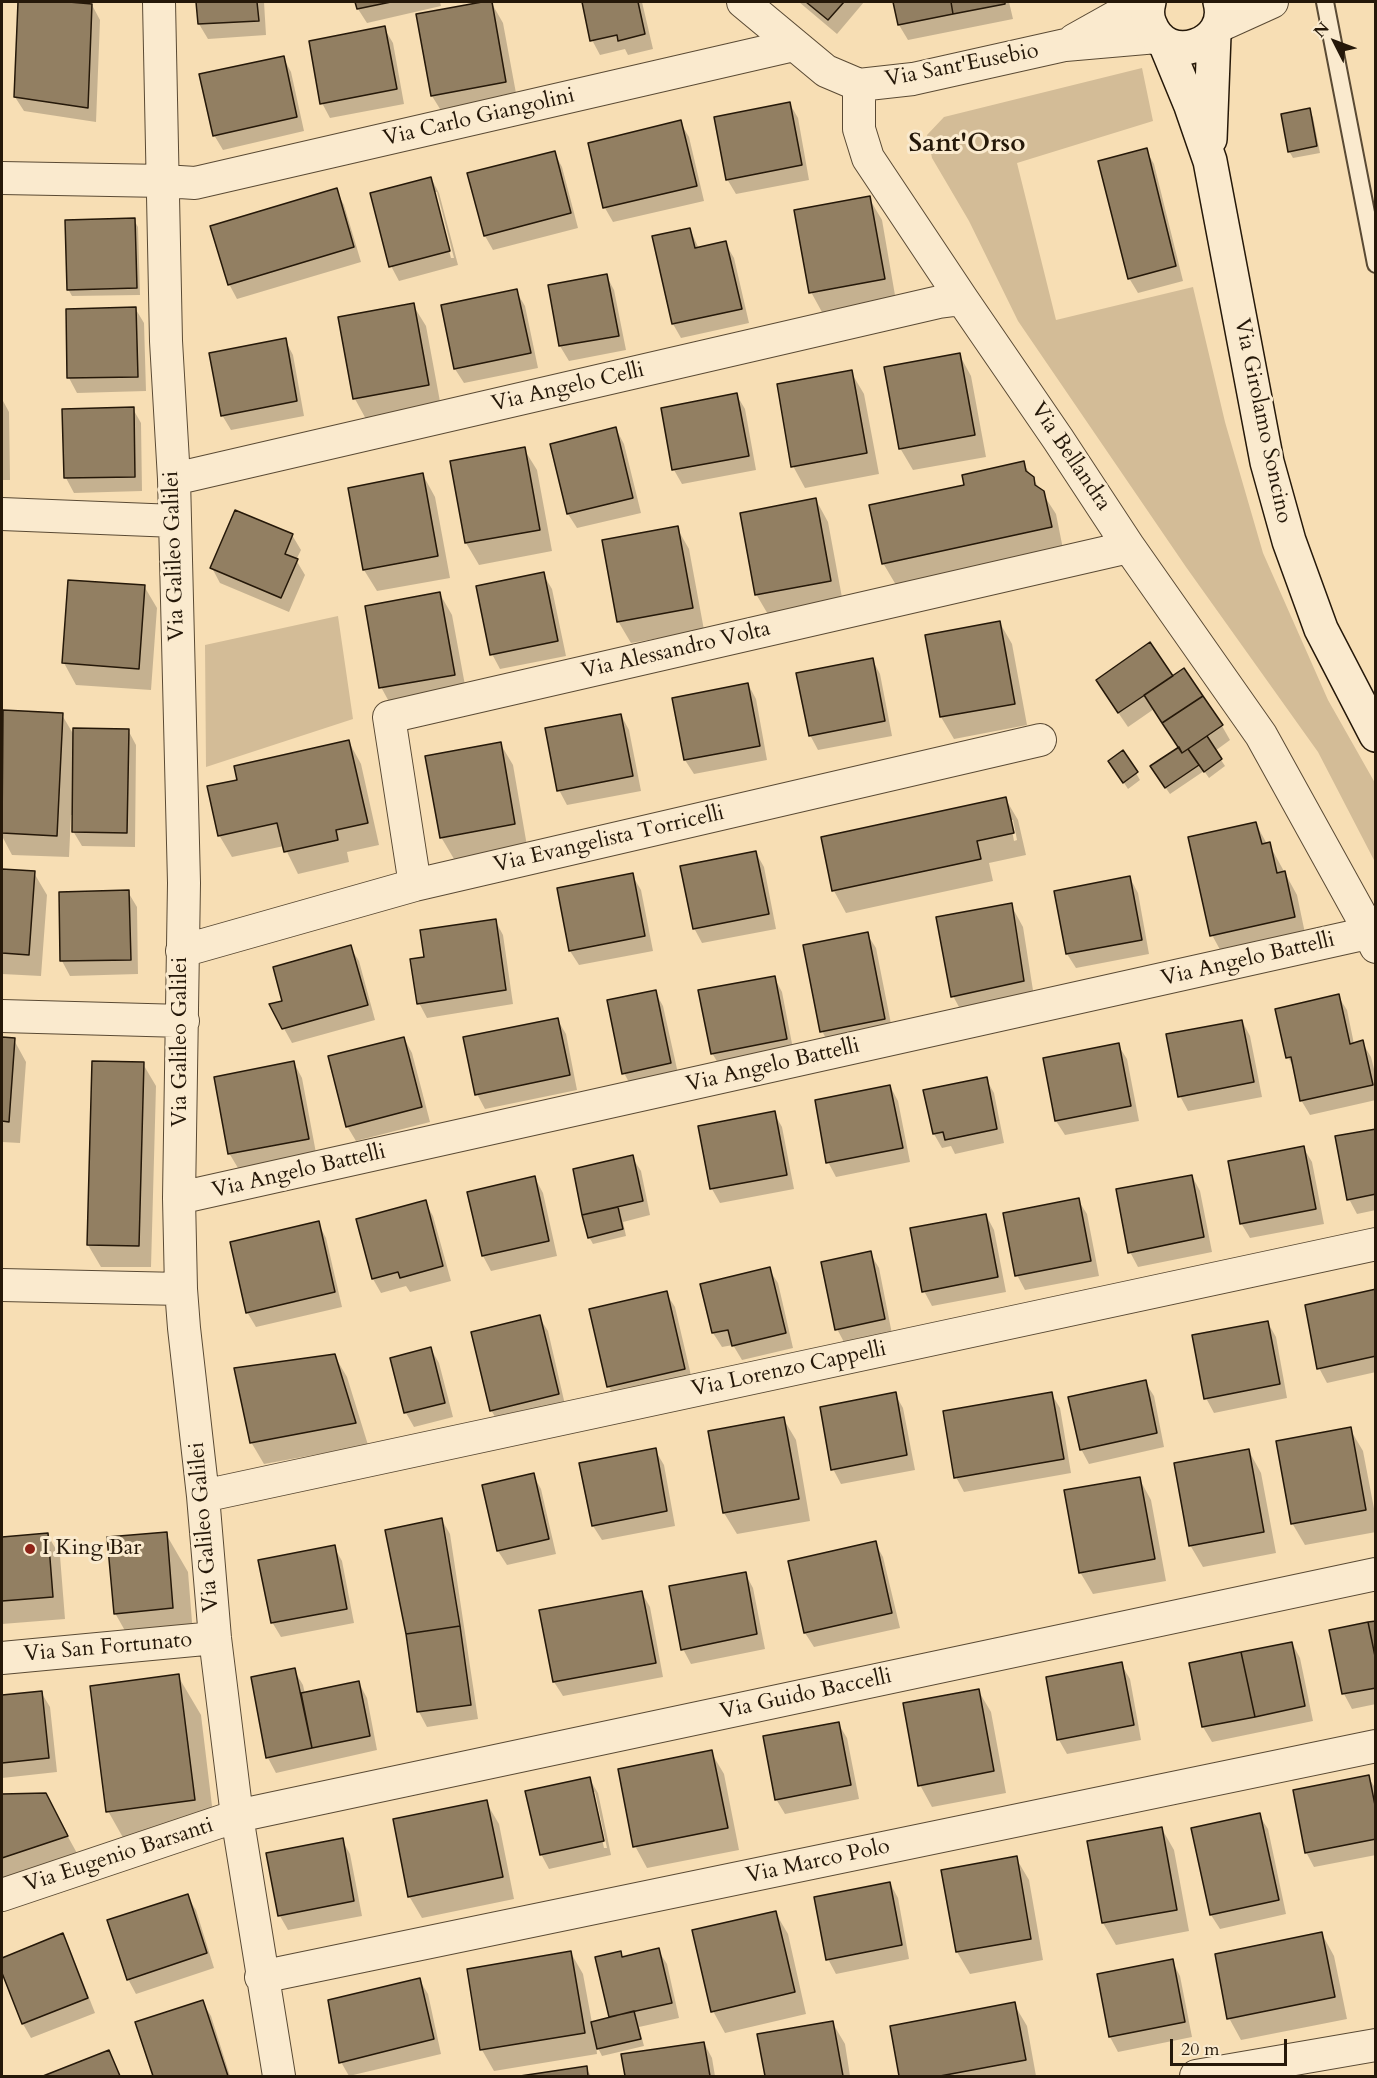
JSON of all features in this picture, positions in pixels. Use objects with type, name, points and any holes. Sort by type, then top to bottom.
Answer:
[{"type":"main road","name":"Via Girolamo Soncino","points":[[1149,2],[1148,18],[1161,40],[1191,106],[1210,161],[1272,484],[1289,541],[1321,629],[1376,735]]},
{"type":"main road","name":"Via Girolamo Soncino","points":[[1210,161],[1217,21]]},
{"type":"main road","points":[[1161,40],[1175,47],[1186,49],[1197,47],[1207,42],[1217,21]]},
{"type":"street","name":"Via Galileo Galilei","points":[[159,2],[166,341],[174,479],[184,883],[179,1198],[181,1289],[203,1496],[215,1638],[237,1816],[261,1977],[279,2076]]},
{"type":"street","points":[[743,2],[826,71],[859,85]]},
{"type":"street","name":"Via Sant'Eusebio","points":[[1065,45],[1142,2]]},
{"type":"street","points":[[1217,21],[1272,2]]},
{"type":"street","name":"Via Sant'Eusebio","points":[[859,85],[913,79],[1065,45],[1161,40]]},
{"type":"street","name":"Via Carlo Giangolini","points":[[2,178],[195,183],[794,45]]},
{"type":"street","name":"Via Bellandra","points":[[859,85],[859,129],[868,158],[1059,439],[1129,547],[1261,735],[1360,914],[1372,940]]},
{"type":"street","name":"Via Angelo Celli","points":[[174,479],[939,302],[962,299]]},
{"type":"street","points":[[2,514],[175,521]]},
{"type":"street","name":"Via Alessandro Volta","points":[[415,885],[389,717],[1129,547]]},
{"type":"street","name":"Via Evangelista Torricelli","points":[[182,951],[415,885],[1040,740]]},
{"type":"street","name":"Via Angelo Battelli","points":[[179,1198],[1372,940]]},
{"type":"street","points":[[2,1016],[183,1021]]},
{"type":"street","name":"Via Lorenzo Cappelli","points":[[203,1496],[1376,1244]]},
{"type":"street","points":[[2,1285],[181,1289]]},
{"type":"street","name":"Via Guido Baccelli","points":[[237,1816],[1376,1574]]},
{"type":"street","name":"Via San Fortunato","points":[[2,1658],[215,1638]]},
{"type":"street","name":"Via Marco Polo","points":[[261,1977],[1376,1746]]},
{"type":"street","name":"Via Eugenio Barsanti","points":[[2,1895],[237,1816]]},
{"type":"street","points":[[1196,2076],[1376,2044]]},
{"type":"lane","points":[[1325,2],[1376,264]]},
{"type":"shaded area","points":[[1142,68],[1153,121],[1017,163],[1056,320],[1193,287],[1225,422],[1263,553],[1328,700],[1375,783],[1375,862],[1318,752],[1186,567],[1018,321],[969,221],[932,158],[927,135],[944,117]]},
{"type":"shaded area","points":[[338,616],[353,719],[206,767],[205,645]]},
{"type":"building","points":[[18,2],[92,4],[88,108],[14,97]]},
{"type":"building","points":[[196,2],[257,2],[259,21],[198,24]]},
{"type":"building","points":[[355,2],[391,2],[357,9]]},
{"type":"building","points":[[492,2],[506,82],[431,96],[416,14]]},
{"type":"building","points":[[582,2],[638,2],[645,34],[618,41],[617,35],[590,41]]},
{"type":"building","points":[[806,2],[844,2],[828,20]]},
{"type":"building","points":[[893,2],[951,2],[953,14],[898,25]]},
{"type":"building","points":[[951,2],[1005,2],[1005,4],[953,14]]},
{"type":"building","points":[[385,26],[397,89],[320,104],[309,41]]},
{"type":"building","points":[[284,56],[297,117],[213,136],[199,74]]},
{"type":"building","points":[[790,102],[802,165],[726,180],[714,117]]},
{"type":"building","points":[[1310,108],[1317,146],[1288,152],[1281,114]]},
{"type":"building","points":[[681,120],[697,186],[603,208],[588,143]]},
{"type":"building","points":[[1147,148],[1176,266],[1128,279],[1098,161]]},
{"type":"building","points":[[555,151],[571,213],[484,236],[467,173]]},
{"type":"building","points":[[431,177],[450,251],[389,267],[370,193]]},
{"type":"building","points":[[337,188],[354,247],[228,285],[210,226]]},
{"type":"building","points":[[870,196],[885,279],[809,293],[794,210]]},
{"type":"building","points":[[135,218],[137,288],[67,290],[65,220]]},
{"type":"building","points":[[690,228],[695,248],[726,241],[742,309],[672,324],[652,236]]},
{"type":"building","points":[[607,274],[619,336],[559,346],[548,285]]},
{"type":"building","points":[[517,289],[531,353],[454,369],[441,305]]},
{"type":"building","points":[[414,303],[429,385],[353,399],[338,317]]},
{"type":"building","points":[[136,307],[138,377],[67,378],[66,309]]},
{"type":"building","points":[[286,338],[297,401],[221,416],[209,353]]},
{"type":"building","points":[[960,353],[975,435],[899,449],[884,367]]},
{"type":"building","points":[[852,370],[867,453],[791,467],[777,384]]},
{"type":"building","points":[[737,393],[749,456],[672,470],[661,408]]},
{"type":"building","points":[[134,407],[135,477],[64,478],[62,409]]},
{"type":"building","points":[[616,427],[633,498],[567,514],[550,444]]},
{"type":"building","points":[[525,447],[540,530],[465,543],[450,461]]},
{"type":"building","points":[[1024,461],[1026,471],[1034,477],[1035,485],[1044,491],[1052,527],[882,564],[869,505],[964,485],[962,475]]},
{"type":"building","points":[[423,473],[438,556],[363,570],[348,488]]},
{"type":"building","points":[[816,498],[831,581],[755,595],[740,513]]},
{"type":"building","points":[[235,510],[293,534],[285,554],[298,559],[281,598],[210,568]]},
{"type":"building","points":[[678,526],[693,608],[617,622],[602,540]]},
{"type":"building","points":[[544,572],[558,641],[490,655],[476,586]]},
{"type":"building","points":[[68,580],[145,585],[139,669],[62,663]]},
{"type":"building","points":[[440,592],[455,675],[379,688],[365,606]]},
{"type":"building","points":[[1000,621],[1015,704],[940,717],[925,635]]},
{"type":"building","points":[[1150,642],[1173,676],[1118,713],[1096,680]]},
{"type":"building","points":[[873,658],[885,721],[809,736],[796,673]]},
{"type":"building","points":[[1184,668],[1203,696],[1162,723],[1144,695]]},
{"type":"building","points":[[748,683],[760,746],[684,760],[672,698]]},
{"type":"building","points":[[1203,696],[1223,725],[1182,753],[1162,723]]},
{"type":"building","points":[[3,710],[63,713],[57,836],[2,833]]},
{"type":"building","points":[[621,714],[633,776],[557,791],[545,728]]},
{"type":"building","points":[[73,728],[129,729],[127,833],[72,832]]},
{"type":"building","points":[[1207,736],[1222,759],[1204,772],[1188,749]]},
{"type":"building","points":[[349,740],[368,823],[336,830],[338,840],[284,852],[277,823],[218,836],[207,786],[237,780],[234,766]]},
{"type":"building","points":[[501,742],[515,824],[440,838],[425,756]]},
{"type":"building","points":[[1179,747],[1182,753],[1188,749],[1199,765],[1165,788],[1150,766]]},
{"type":"building","points":[[1123,750],[1138,772],[1123,783],[1108,761]]},
{"type":"building","points":[[1006,797],[1014,833],[977,841],[981,859],[832,891],[821,837]]},
{"type":"building","points":[[1256,822],[1262,844],[1270,842],[1277,873],[1285,871],[1295,917],[1210,936],[1188,837]]},
{"type":"building","points":[[756,851],[769,914],[693,929],[680,866]]},
{"type":"building","points":[[2,869],[35,871],[29,955],[2,953]]},
{"type":"building","points":[[633,873],[645,936],[569,951],[557,888]]},
{"type":"building","points":[[1130,876],[1142,940],[1066,954],[1054,891]]},
{"type":"building","points":[[129,890],[131,960],[60,961],[59,892]]},
{"type":"building","points":[[1012,903],[1024,981],[951,997],[936,917]]},
{"type":"building","points":[[496,919],[506,990],[417,1004],[410,959],[424,957],[420,930]]},
{"type":"building","points":[[868,932],[885,1019],[820,1032],[803,945]]},
{"type":"building","points":[[351,945],[368,1005],[282,1029],[269,1004],[282,1001],[273,967]]},
{"type":"building","points":[[775,976],[787,1039],[711,1054],[698,990]]},
{"type":"building","points":[[656,990],[671,1063],[622,1074],[607,1000]]},
{"type":"building","points":[[1339,994],[1350,1044],[1363,1040],[1373,1085],[1300,1101],[1291,1057],[1286,1058],[1275,1009]]},
{"type":"building","points":[[558,1018],[570,1075],[475,1095],[463,1037]]},
{"type":"building","points":[[1242,1020],[1254,1082],[1178,1097],[1166,1034]]},
{"type":"building","points":[[2,1037],[15,1038],[9,1122],[2,1121]]},
{"type":"building","points":[[404,1037],[422,1107],[346,1127],[328,1056]]},
{"type":"building","points":[[1119,1043],[1131,1106],[1055,1121],[1043,1058]]},
{"type":"building","points":[[92,1061],[144,1062],[139,1246],[87,1245]]},
{"type":"building","points":[[294,1061],[309,1139],[228,1154],[214,1077]]},
{"type":"building","points":[[987,1077],[997,1129],[945,1140],[943,1132],[933,1134],[923,1090]]},
{"type":"building","points":[[890,1085],[903,1148],[826,1163],[815,1100]]},
{"type":"building","points":[[775,1111],[787,1175],[710,1189],[698,1126]]},
{"type":"building","points":[[1376,1129],[1376,1194],[1347,1200],[1335,1136]]},
{"type":"building","points":[[1304,1146],[1316,1209],[1240,1224],[1228,1161]]},
{"type":"building","points":[[633,1155],[643,1201],[582,1215],[573,1169]]},
{"type":"building","points":[[1192,1175],[1204,1237],[1128,1253],[1116,1189]]},
{"type":"building","points":[[535,1176],[549,1241],[482,1256],[467,1192]]},
{"type":"building","points":[[1079,1198],[1091,1261],[1015,1276],[1003,1213]]},
{"type":"building","points":[[426,1200],[443,1266],[400,1278],[398,1272],[372,1279],[356,1219]]},
{"type":"building","points":[[618,1207],[623,1229],[588,1238],[582,1215]]},
{"type":"building","points":[[986,1214],[998,1277],[922,1292],[910,1228]]},
{"type":"building","points":[[319,1221],[335,1292],[246,1313],[230,1242]]},
{"type":"building","points":[[871,1251],[885,1319],[835,1330],[821,1262]]},
{"type":"building","points":[[770,1267],[786,1333],[732,1346],[728,1330],[712,1333],[700,1284]]},
{"type":"building","points":[[1376,1289],[1376,1356],[1317,1369],[1305,1305]]},
{"type":"building","points":[[667,1291],[685,1369],[607,1387],[589,1309]]},
{"type":"building","points":[[540,1315],[559,1394],[490,1411],[471,1332]]},
{"type":"building","points":[[1268,1321],[1280,1384],[1204,1399],[1192,1335]]},
{"type":"building","points":[[431,1347],[445,1403],[404,1413],[390,1358]]},
{"type":"building","points":[[335,1354],[356,1423],[250,1443],[234,1368]]},
{"type":"building","points":[[1146,1380],[1157,1433],[1080,1450],[1068,1397]]},
{"type":"building","points":[[896,1392],[907,1455],[831,1470],[820,1407]]},
{"type":"building","points":[[1052,1392],[1064,1459],[954,1478],[943,1411]]},
{"type":"building","points":[[784,1417],[799,1499],[723,1513],[708,1431]]},
{"type":"building","points":[[1351,1427],[1366,1510],[1291,1524],[1276,1441]]},
{"type":"building","points":[[656,1448],[667,1511],[592,1526],[579,1463]]},
{"type":"building","points":[[1249,1449],[1264,1532],[1189,1546],[1174,1463]]},
{"type":"building","points":[[534,1473],[549,1539],[497,1551],[482,1485]]},
{"type":"building","points":[[1140,1477],[1155,1559],[1079,1573],[1064,1490]]},
{"type":"building","points":[[442,1518],[460,1626],[406,1634],[385,1530]]},
{"type":"building","points":[[167,1532],[173,1608],[114,1614],[107,1537]]},
{"type":"building","points":[[48,1533],[53,1597],[2,1601],[2,1537]]},
{"type":"building","points":[[876,1541],[892,1613],[804,1633],[788,1561]]},
{"type":"building","points":[[335,1545],[347,1609],[271,1623],[258,1560]]},
{"type":"building","points":[[746,1572],[757,1634],[681,1650],[669,1586]]},
{"type":"building","points":[[642,1591],[656,1663],[553,1682],[539,1610]]},
{"type":"building","points":[[1376,1621],[1376,1661],[1368,1622]]},
{"type":"building","points":[[1368,1622],[1376,1661],[1376,1688],[1342,1694],[1329,1630]]},
{"type":"building","points":[[460,1626],[471,1705],[417,1712],[406,1634]]},
{"type":"building","points":[[1292,1642],[1305,1706],[1255,1717],[1241,1652]]},
{"type":"building","points":[[1241,1652],[1255,1717],[1202,1727],[1189,1663]]},
{"type":"building","points":[[1122,1662],[1134,1725],[1057,1740],[1046,1677]]},
{"type":"building","points":[[295,1668],[312,1748],[266,1758],[251,1677]]},
{"type":"building","points":[[179,1674],[195,1800],[106,1812],[90,1686]]},
{"type":"building","points":[[359,1681],[370,1736],[312,1748],[301,1693]]},
{"type":"building","points":[[979,1689],[994,1771],[918,1786],[903,1703]]},
{"type":"building","points":[[42,1691],[49,1758],[2,1763],[2,1695]]},
{"type":"building","points":[[839,1722],[851,1785],[775,1800],[763,1736]]},
{"type":"building","points":[[712,1750],[728,1828],[633,1847],[618,1769]]},
{"type":"building","points":[[1369,1775],[1376,1810],[1376,1839],[1305,1853],[1293,1790]]},
{"type":"building","points":[[590,1777],[604,1841],[540,1855],[525,1791]]},
{"type":"building","points":[[46,1793],[68,1836],[2,1858],[2,1794]]},
{"type":"building","points":[[487,1800],[503,1877],[408,1897],[393,1819]]},
{"type":"building","points":[[1260,1813],[1279,1900],[1210,1915],[1191,1828]]},
{"type":"building","points":[[1162,1827],[1177,1910],[1102,1923],[1087,1841]]},
{"type":"building","points":[[343,1838],[354,1901],[278,1916],[266,1853]]},
{"type":"building","points":[[1017,1856],[1031,1939],[956,1952],[941,1870]]},
{"type":"building","points":[[890,1882],[902,1945],[826,1960],[814,1897]]},
{"type":"building","points":[[188,1894],[207,1953],[127,1980],[107,1920]]},
{"type":"building","points":[[776,1911],[795,1992],[711,2012],[692,1930]]},
{"type":"building","points":[[1322,1932],[1335,1997],[1227,2019],[1215,1954]]},
{"type":"building","points":[[63,1933],[88,1998],[22,2024],[2,1973],[2,1958]]},
{"type":"building","points":[[659,1948],[672,2003],[609,2017],[595,1957],[621,1951],[622,1957]]},
{"type":"building","points":[[571,1951],[585,2033],[480,2050],[467,1969]]},
{"type":"building","points":[[1173,1959],[1185,2022],[1109,2037],[1097,1974]]},
{"type":"building","points":[[420,1978],[434,2039],[339,2063],[328,2000]]},
{"type":"building","points":[[203,2000],[228,2076],[153,2076],[135,2022]]},
{"type":"building","points":[[1015,2002],[1026,2060],[940,2076],[899,2076],[890,2026]]},
{"type":"building","points":[[634,2011],[641,2039],[597,2049],[591,2022]]},
{"type":"building","points":[[833,2021],[843,2076],[765,2076],[757,2034]]},
{"type":"building","points":[[704,2042],[710,2076],[625,2076],[621,2054]]},
{"type":"building","points":[[109,2050],[120,2076],[43,2076]]},
{"type":"building","points":[[587,2066],[588,2076],[520,2076]]},
{"type":"place","name":"I King Bar","points":[[30,1549]]},
{"type":"district","name":"Sant'Orso","points":[[967,145]]}]
